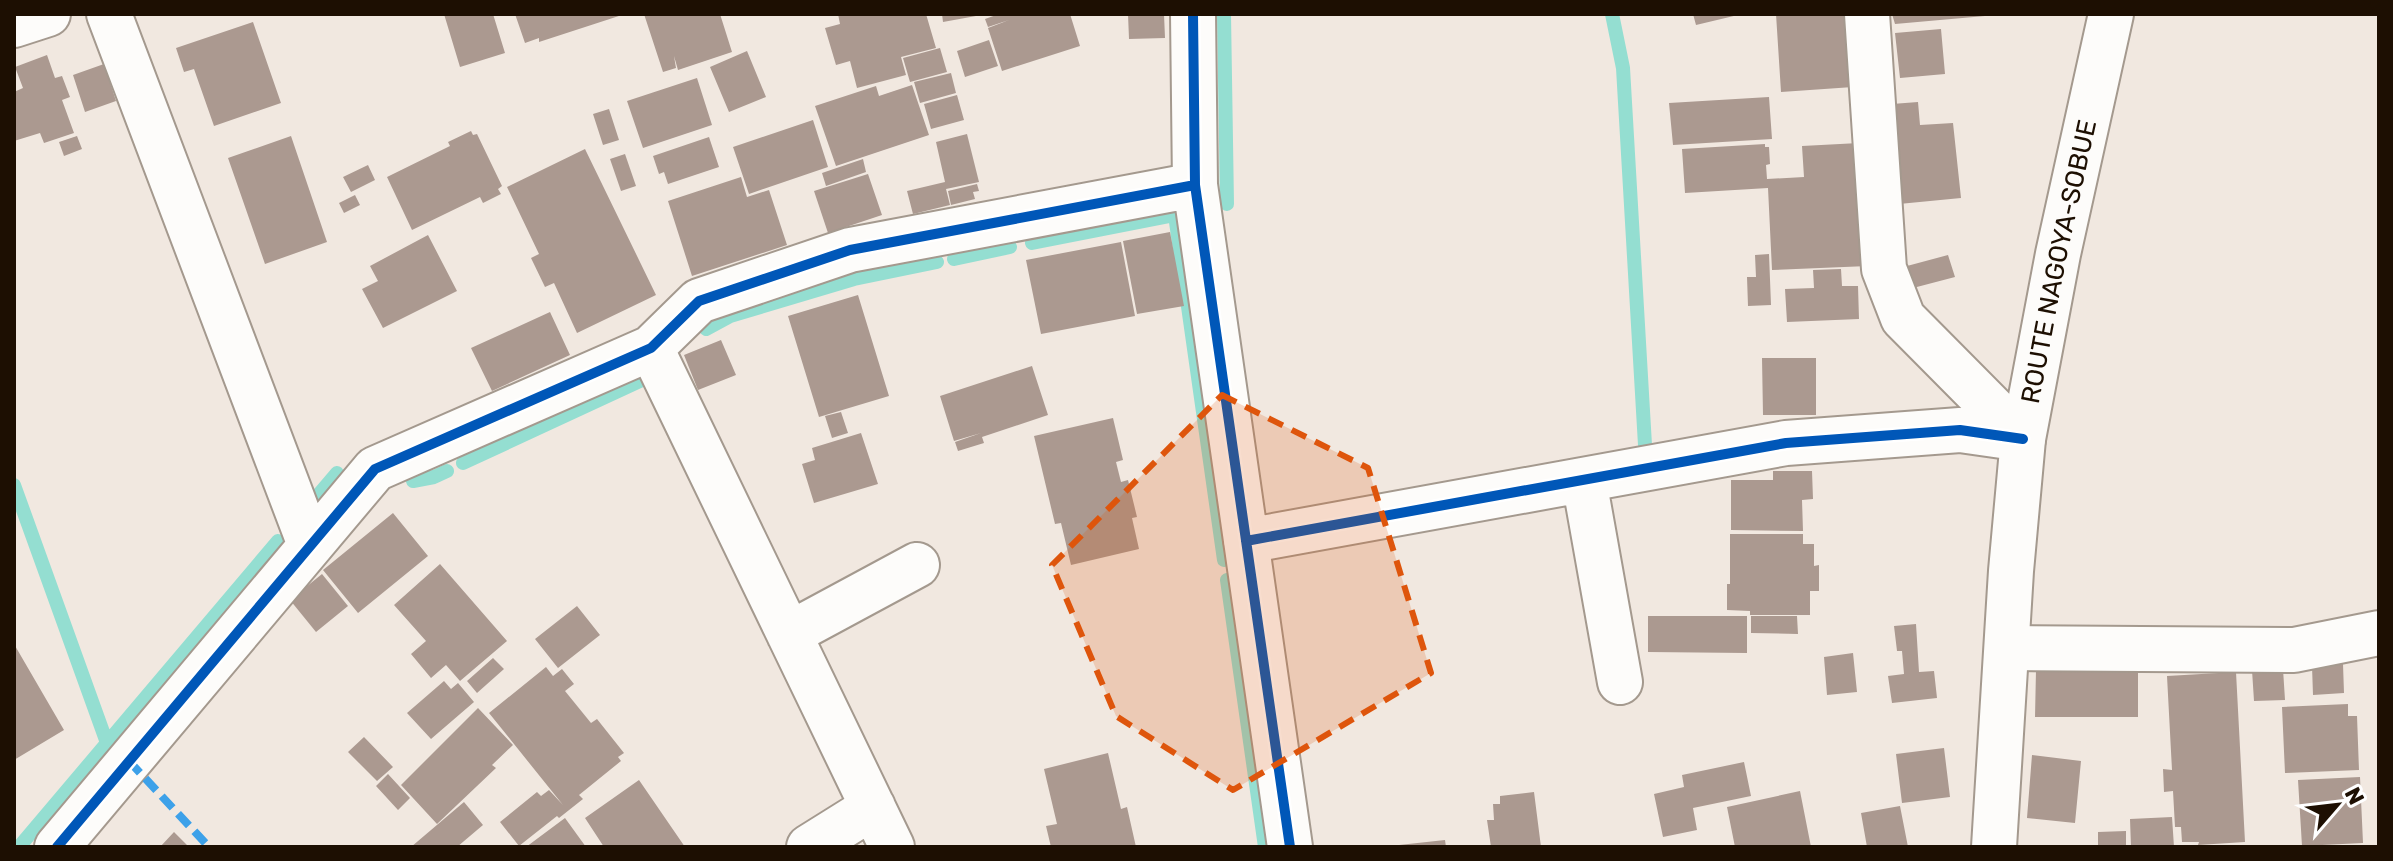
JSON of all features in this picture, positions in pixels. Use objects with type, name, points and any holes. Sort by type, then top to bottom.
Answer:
[{"type":"street","points":[[14,25],[48,14]]},
{"type":"street","points":[[109,14],[310,545]]},
{"type":"street","points":[[1193,14],[1195,185],[1290,847]]},
{"type":"street","points":[[1867,14],[1884,269],[1903,318],[2023,439]]},
{"type":"street","name":"ROUTE NAGOYA-SOBUE","points":[[1994,847],[2011,571],[2023,439],[2058,254],[2111,14]]},
{"type":"street","points":[[57,847],[375,469],[651,348],[699,301],[850,250],[1195,185]]},
{"type":"street","points":[[651,348],[892,847]]},
{"type":"street","points":[[1246,541],[1786,443],[1960,430],[2023,439]]},
{"type":"street","points":[[1584,480],[1620,682]]},
{"type":"street","points":[[789,634],[917,565]]},
{"type":"street","points":[[2008,648],[2294,650],[2379,633]]},
{"type":"street","points":[[809,847],[873,807]]},
{"type":"highlighted area","points":[[1222,395],[1368,468],[1431,673],[1233,790],[1116,716],[1052,565]]},
{"type":"building","points":[[444,14],[493,14],[505,53],[460,67]]},
{"type":"building","points":[[515,14],[622,15],[539,42],[539,38],[525,43]]},
{"type":"building","points":[[644,14],[720,14],[732,52],[678,70],[674,56],[676,68],[663,72]]},
{"type":"building","points":[[838,14],[926,14],[936,48],[901,57],[906,75],[857,88],[850,61],[836,65],[825,28],[840,24]]},
{"type":"building","points":[[942,14],[975,14],[976,16],[943,22]]},
{"type":"building","points":[[999,14],[1070,14],[1080,46],[1002,71],[988,28],[1009,20],[988,27],[985,19]]},
{"type":"building","points":[[1128,14],[1164,14],[1165,38],[1129,39]]},
{"type":"building","points":[[1693,14],[1738,14],[1738,15],[1696,25]]},
{"type":"building","points":[[1776,14],[1848,14],[1853,87],[1781,92]]},
{"type":"building","points":[[1892,14],[1984,14],[1985,16],[1895,24]]},
{"type":"building","points":[[253,22],[281,103],[214,126],[194,69],[184,72],[176,48]]},
{"type":"building","points":[[1941,29],[1945,74],[1900,78],[1895,33]]},
{"type":"building","points":[[989,40],[998,66],[965,77],[957,51]]},
{"type":"building","points":[[940,48],[947,72],[910,82],[903,58]]},
{"type":"building","points":[[747,51],[766,97],[729,112],[710,67]]},
{"type":"building","points":[[47,55],[55,78],[62,76],[70,97],[62,100],[74,133],[44,143],[40,133],[14,141],[14,92],[23,88],[15,67]]},
{"type":"building","points":[[104,64],[116,101],[85,112],[73,75]]},
{"type":"building","points":[[951,73],[956,93],[920,103],[914,82]]},
{"type":"building","points":[[697,78],[712,125],[643,148],[627,101]]},
{"type":"building","points":[[912,85],[929,135],[836,166],[815,106],[876,86],[879,96]]},
{"type":"building","points":[[957,95],[964,120],[931,129],[924,104]]},
{"type":"building","points":[[1769,97],[1772,139],[1673,145],[1669,103]]},
{"type":"building","points":[[1918,102],[1920,125],[1953,123],[1961,198],[1899,204],[1892,104]]},
{"type":"building","points":[[609,109],[619,140],[603,145],[593,114]]},
{"type":"building","points":[[813,120],[828,167],[749,194],[733,147]]},
{"type":"building","points":[[471,131],[473,135],[477,134],[502,186],[498,189],[501,194],[483,203],[480,197],[412,230],[387,177],[450,146],[448,142]]},
{"type":"building","points":[[967,134],[979,182],[946,189],[950,205],[913,214],[907,191],[945,182],[936,142]]},
{"type":"building","points":[[77,136],[82,149],[64,156],[59,142]]},
{"type":"building","points":[[291,136],[327,242],[265,264],[228,158]]},
{"type":"building","points":[[709,137],[719,167],[668,184],[664,172],[659,174],[653,156]]},
{"type":"building","points":[[1859,143],[1868,266],[1772,270],[1768,188],[1685,193],[1682,149],[1765,144],[1769,147],[1770,164],[1766,165],[1767,179],[1804,177],[1802,146]]},
{"type":"building","points":[[585,149],[656,295],[577,333],[554,283],[545,287],[531,258],[539,254],[507,187]]},
{"type":"building","points":[[625,154],[636,186],[621,191],[610,159]]},
{"type":"building","points":[[863,159],[866,172],[826,186],[822,173]]},
{"type":"building","points":[[368,165],[375,180],[351,192],[343,177]]},
{"type":"building","points":[[868,174],[882,215],[828,233],[814,191]]},
{"type":"building","points":[[741,177],[747,197],[769,190],[787,245],[692,276],[668,201]]},
{"type":"building","points":[[977,184],[979,191],[973,192],[975,199],[951,205],[948,191]]},
{"type":"building","points":[[355,195],[360,205],[344,213],[339,203]]},
{"type":"building","points":[[1170,232],[1184,306],[1137,314],[1123,241]]},
{"type":"building","points":[[428,235],[457,291],[383,328],[362,289],[378,281],[370,266]]},
{"type":"building","points":[[1121,242],[1135,316],[1041,334],[1026,260]]},
{"type":"building","points":[[1769,254],[1771,305],[1748,306],[1747,277],[1756,277],[1755,255]]},
{"type":"building","points":[[1948,255],[1955,277],[1913,288],[1907,266]]},
{"type":"building","points":[[1841,269],[1842,286],[1858,286],[1859,319],[1787,322],[1785,289],[1814,288],[1813,270]]},
{"type":"building","points":[[858,295],[889,396],[819,417],[788,316]]},
{"type":"building","points":[[550,312],[570,355],[492,391],[471,348]]},
{"type":"building","points":[[721,340],[736,375],[698,390],[684,355]]},
{"type":"building","points":[[1762,358],[1816,358],[1816,415],[1763,415]]},
{"type":"building","points":[[1032,366],[1048,415],[982,437],[984,443],[958,451],[955,442],[981,433],[954,441],[940,396]]},
{"type":"building","points":[[841,412],[848,433],[832,438],[825,416]]},
{"type":"building","points":[[1113,418],[1123,460],[1116,462],[1121,482],[1128,480],[1137,517],[1132,518],[1139,549],[1071,565],[1061,523],[1055,524],[1034,436]]},
{"type":"building","points":[[861,433],[878,484],[814,503],[802,464],[815,460],[812,448]]},
{"type":"building","points":[[1773,471],[1812,471],[1813,499],[1802,500],[1803,531],[1731,530],[1731,480],[1773,480]]},
{"type":"building","points":[[393,513],[428,556],[358,613],[323,570]]},
{"type":"building","points":[[1730,534],[1803,534],[1803,544],[1814,544],[1814,566],[1819,565],[1819,591],[1810,591],[1810,615],[1750,615],[1750,611],[1727,610]]},
{"type":"building","points":[[440,564],[507,641],[460,681],[446,665],[431,678],[411,654],[426,641],[394,605]]},
{"type":"building","points":[[322,574],[348,606],[316,632],[290,600]]},
{"type":"building","points":[[577,606],[600,635],[558,668],[535,639]]},
{"type":"building","points":[[1648,616],[1747,616],[1747,653],[1648,652]]},
{"type":"building","points":[[1751,616],[1797,616],[1798,634],[1751,633]]},
{"type":"building","points":[[1916,624],[1919,672],[1934,671],[1937,698],[1892,703],[1888,676],[1904,674],[1902,651],[1897,651],[1894,626]]},
{"type":"building","points":[[14,644],[64,730],[14,760]]},
{"type":"building","points":[[1853,653],[1857,692],[1827,695],[1824,657]]},
{"type":"building","points":[[493,658],[504,669],[477,693],[467,681]]},
{"type":"building","points":[[2343,664],[2344,693],[2313,695],[2312,666]]},
{"type":"building","points":[[546,667],[553,676],[562,669],[574,684],[565,691],[591,723],[597,719],[624,753],[618,757],[621,761],[579,795],[583,799],[519,846],[500,822],[537,792],[541,796],[549,790],[563,805],[489,713]]},
{"type":"building","points":[[2283,669],[2285,700],[2254,701],[2252,670]]},
{"type":"building","points":[[2036,670],[2138,671],[2138,717],[2035,717]]},
{"type":"building","points":[[2236,672],[2245,842],[2198,845],[2199,842],[2182,842],[2181,827],[2175,827],[2173,791],[2164,792],[2163,769],[2172,770],[2167,676]]},
{"type":"building","points":[[444,681],[451,689],[458,683],[474,702],[431,739],[407,713]]},
{"type":"building","points":[[2348,704],[2348,716],[2357,716],[2359,770],[2285,773],[2282,707]]},
{"type":"building","points":[[478,708],[513,745],[492,765],[496,768],[437,824],[401,785]]},
{"type":"building","points":[[364,737],[393,767],[377,781],[348,752]]},
{"type":"building","points":[[1944,748],[1950,797],[1902,803],[1896,754]]},
{"type":"building","points":[[1108,753],[1121,809],[1127,807],[1136,847],[1051,847],[1046,826],[1057,824],[1044,769]]},
{"type":"building","points":[[2032,755],[2081,761],[2075,823],[2027,818]]},
{"type":"building","points":[[1744,762],[1751,796],[1693,808],[1697,830],[1663,837],[1654,794],[1684,787],[1682,775]]},
{"type":"building","points":[[388,774],[410,798],[398,810],[376,786]]},
{"type":"building","points":[[2360,777],[2363,843],[2302,846],[2298,780]]},
{"type":"building","points":[[639,780],[685,847],[604,847],[585,818]]},
{"type":"building","points":[[1800,791],[1811,847],[1735,847],[1727,807]]},
{"type":"building","points":[[1534,792],[1541,847],[1491,847],[1487,820],[1494,820],[1493,804],[1500,804],[1500,796]]},
{"type":"building","points":[[464,802],[483,825],[457,847],[411,847]]},
{"type":"building","points":[[1900,806],[1908,847],[1867,847],[1861,813]]},
{"type":"building","points":[[2172,817],[2174,847],[2131,847],[2130,819]]},
{"type":"building","points":[[565,818],[586,847],[526,847]]},
{"type":"building","points":[[2126,831],[2126,847],[2098,847],[2098,832]]},
{"type":"building","points":[[174,832],[189,847],[160,847]]},
{"type":"building","points":[[1445,840],[1446,847],[1399,847],[1399,845]]},
{"type":"waterway","points":[[1224,14],[1227,204]]},
{"type":"waterway","points":[[1612,14],[1623,68],[1645,445]]},
{"type":"waterway","points":[[1032,243],[1175,215],[1224,560]]},
{"type":"waterway","points":[[954,259],[1010,247]]},
{"type":"waterway","points":[[706,329],[730,316],[854,279],[937,262]]},
{"type":"waterway","points":[[463,463],[640,381]]},
{"type":"waterway","points":[[413,481],[447,471]]},
{"type":"waterway","points":[[314,500],[337,473]]},
{"type":"waterway","points":[[14,485],[107,743]]},
{"type":"waterway","points":[[19,847],[278,541]]},
{"type":"waterway","points":[[1227,580],[1265,847]]},
{"type":"marked path","points":[[129,761],[209,847]]},
{"type":"cycle path","points":[[1193,14],[1195,185],[1290,847]]},
{"type":"cycle path","points":[[57,847],[375,469],[651,348],[699,301],[850,250],[1195,185]]},
{"type":"cycle path","points":[[1246,541],[1786,443],[1960,430],[2023,439]]}]
